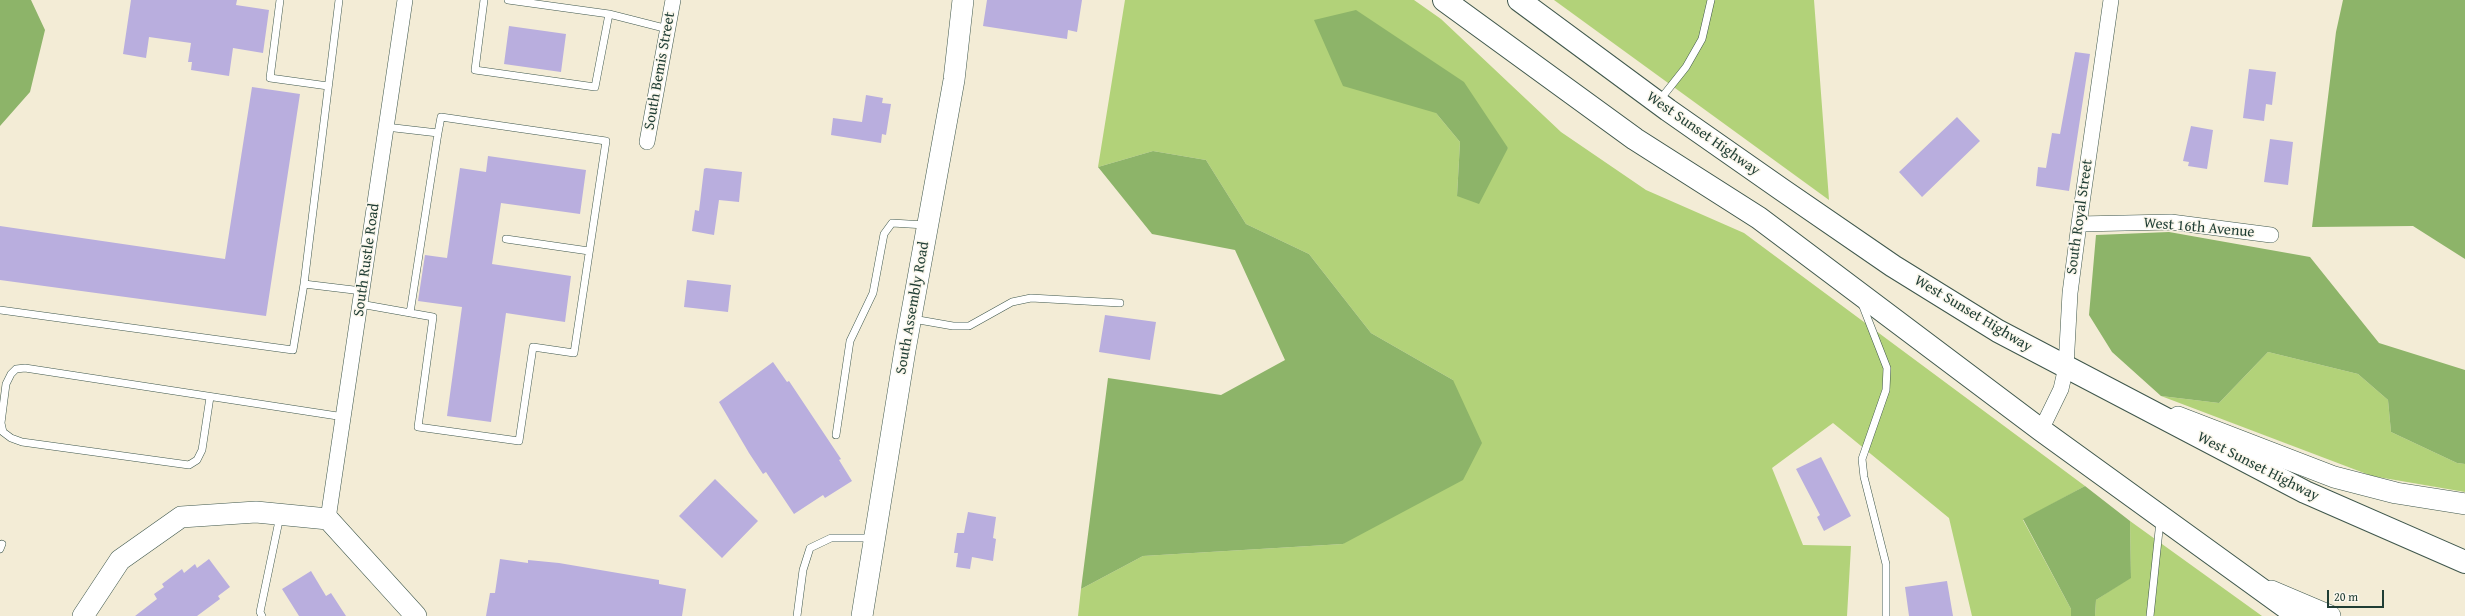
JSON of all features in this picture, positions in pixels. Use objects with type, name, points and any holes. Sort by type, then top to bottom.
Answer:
[{"type":"main road","points":[[1444,0],[1635,139],[1759,218],[2041,430],[2298,616]]},
{"type":"main road","name":"West Sunset Highway","points":[[1519,0],[1658,103],[1893,266],[1998,331],[2101,387],[2305,492],[2465,562]]},
{"type":"street","name":"South Rustle Road","points":[[328,519],[405,0]]},
{"type":"street","name":"South Bemis Street","points":[[647,142],[673,0]]},
{"type":"street","name":"South Assembly Road","points":[[862,616],[911,318],[954,80],[963,0]]},
{"type":"street","name":"South Royal Street","points":[[2041,430],[2061,389],[2066,367],[2070,293],[2111,0]]},
{"type":"street","name":"West 16th Avenue","points":[[2079,224],[2171,222],[2270,235]]},
{"type":"street","points":[[2101,387],[2334,477],[2396,493],[2465,504]]},
{"type":"street","points":[[83,616],[120,560],[181,517],[256,512],[328,519],[416,616]]},
{"type":"street","points":[[2252,582],[2330,616]]},
{"type":"lane","points":[[280,0],[270,78],[328,86]]},
{"type":"lane","points":[[0,310],[294,350],[304,284],[339,0]]},
{"type":"lane","points":[[484,0],[475,70],[595,87],[608,14]]},
{"type":"lane","points":[[508,0],[608,14],[668,29]]},
{"type":"lane","points":[[1658,103],[1686,67],[1702,39],[1711,0]]},
{"type":"lane","points":[[304,284],[361,298],[410,313],[433,317],[418,427],[519,441],[533,347],[574,353],[606,141],[441,117],[410,313]]},
{"type":"lane","points":[[386,127],[438,132]]},
{"type":"lane","points":[[836,435],[850,341],[873,293],[884,234],[892,223],[928,225]]},
{"type":"lane","points":[[506,239],[589,251]]},
{"type":"lane","points":[[1857,292],[1887,368],[1886,390],[1862,459],[1864,478],[1886,564],[1886,616]]},
{"type":"lane","points":[[911,318],[952,326],[969,326],[1012,302],[1031,298],[1120,303]]},
{"type":"lane","points":[[210,397],[202,450],[197,460],[189,465],[22,442],[10,438],[3,432],[1,423],[8,379],[16,370],[25,368],[344,417]]},
{"type":"lane","points":[[262,616],[260,612],[280,514]]},
{"type":"lane","points":[[2150,616],[2160,515]]},
{"type":"lane","points":[[797,616],[803,570],[810,548],[831,538],[874,538]]},
{"type":"green space","points":[[0,0],[31,0],[45,30],[30,92],[0,126]]},
{"type":"green space","points":[[1125,0],[1414,0],[1441,19],[1561,132],[1646,190],[1744,233],[2085,486],[2023,520],[2071,609],[2071,616],[1972,616],[1949,518],[1833,423],[1772,468],[1803,545],[1851,546],[1847,616],[1078,616],[1081,589],[1143,556],[1343,544],[1453,380],[1371,333],[1309,254],[1246,224],[1206,160],[1153,151],[1098,167]],"holes":[[[1436,113],[1508,148],[1457,196],[1460,142]]]},
{"type":"green space","points":[[1554,0],[1814,0],[1829,200]]},
{"type":"green space","points":[[2343,0],[2465,0],[2465,259],[2413,226],[2312,227],[2336,32]]},
{"type":"green space","points":[[1356,10],[1464,82],[1508,148],[1479,204],[1457,196],[1460,142],[1436,113],[1343,86],[1314,20]]},
{"type":"green space","points":[[1153,151],[1206,160],[1246,224],[1309,254],[1371,333],[1453,380],[1482,443],[1463,480],[1343,544],[1143,556],[1081,589],[1108,378],[1221,395],[1285,360],[1235,250],[1152,234],[1098,167]]},
{"type":"green space","points":[[2169,232],[2310,257],[2379,343],[2465,370],[2465,464],[2457,463],[2391,432],[2388,400],[2358,374],[2268,352],[2219,403],[2161,396],[2112,352],[2089,315],[2096,235]]},
{"type":"green space","points":[[2268,352],[2358,374],[2388,400],[2391,432],[2457,463],[2465,464],[2465,492],[2372,476],[2161,396],[2219,403]]},
{"type":"green space","points":[[2085,486],[2130,521],[2131,578],[2096,600],[2095,616],[2071,616],[2071,609],[2023,519]]},
{"type":"green space","points":[[2130,521],[2262,616],[2095,616],[2096,600],[2131,577]]},
{"type":"building","points":[[131,0],[237,0],[236,5],[269,10],[263,53],[233,48],[229,76],[191,70],[192,62],[188,62],[191,43],[149,37],[146,58],[123,54]]},
{"type":"building","points":[[987,0],[1082,0],[1077,32],[1068,30],[1067,39],[983,26]]},
{"type":"building","points":[[509,26],[566,34],[561,72],[504,64]]},
{"type":"building","points":[[2075,52],[2090,54],[2069,191],[2036,186],[2038,167],[2046,168],[2052,133],[2060,134]]},
{"type":"building","points":[[2249,69],[2276,72],[2272,105],[2266,104],[2264,121],[2243,118]]},
{"type":"building","points":[[252,87],[300,94],[266,316],[0,280],[0,226],[225,259]]},
{"type":"building","points":[[866,95],[883,98],[882,103],[891,104],[886,135],[882,134],[881,143],[831,135],[833,118],[862,122]]},
{"type":"building","points":[[1957,117],[1980,141],[1922,197],[1899,172]]},
{"type":"building","points":[[2191,126],[2213,130],[2207,169],[2188,166],[2189,162],[2183,161]]},
{"type":"building","points":[[2270,139],[2293,142],[2288,185],[2264,182]]},
{"type":"building","points":[[488,156],[586,170],[580,214],[501,203],[492,264],[571,276],[565,322],[506,313],[491,422],[447,416],[462,307],[418,301],[425,255],[447,258],[460,168],[486,172]]},
{"type":"building","points":[[704,169],[742,172],[739,202],[719,200],[714,235],[692,231],[695,210],[699,211]]},
{"type":"building","points":[[687,280],[731,285],[728,312],[684,307]]},
{"type":"building","points":[[1105,315],[1156,322],[1150,360],[1099,352]]},
{"type":"building","points":[[773,362],[787,382],[789,381],[841,459],[839,460],[852,481],[825,498],[823,495],[794,514],[766,472],[763,474],[719,402]]},
{"type":"building","points":[[1821,457],[1851,516],[1824,531],[1817,517],[1820,515],[1796,469]]},
{"type":"building","points":[[715,479],[758,521],[722,558],[679,516]]},
{"type":"building","points":[[968,512],[996,517],[993,538],[996,539],[993,561],[972,557],[970,569],[956,567],[958,553],[954,553],[957,533],[964,533]]},
{"type":"building","points":[[209,559],[230,587],[218,596],[220,599],[197,616],[135,616],[157,599],[154,594],[164,587],[162,584],[182,569],[184,573],[195,564],[197,568]]},
{"type":"building","points":[[500,559],[528,563],[528,560],[559,563],[659,580],[659,584],[686,589],[682,616],[486,616],[490,593],[495,593]]},
{"type":"building","points":[[311,571],[326,596],[331,593],[346,616],[299,616],[282,589]]},
{"type":"building","points":[[1947,581],[1953,616],[1909,616],[1905,587]]}]
